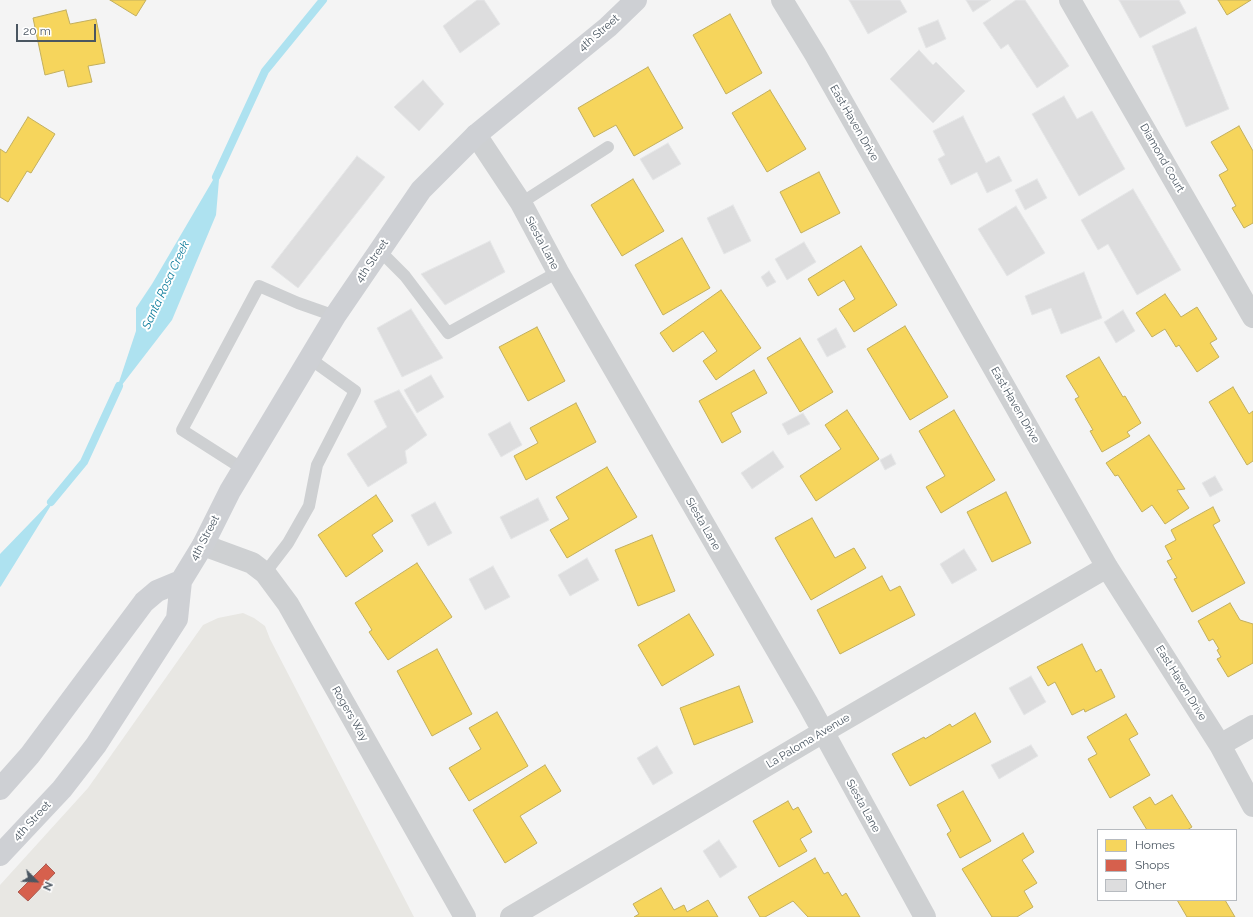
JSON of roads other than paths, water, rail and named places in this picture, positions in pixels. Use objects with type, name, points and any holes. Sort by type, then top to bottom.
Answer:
[{"type":"main road","name":"4th Street","points":[[0,855],[62,789],[116,714],[177,619],[181,581],[203,545],[243,469],[335,316],[421,190],[476,135],[608,27],[636,0]]},
{"type":"main road","points":[[0,789],[30,755],[144,602],[157,592],[181,581]]},
{"type":"street","name":"East Haven Drive","points":[[782,0],[819,61],[1107,567],[1220,745],[1253,806]]},
{"type":"street","name":"Diamond Court","points":[[1070,0],[1253,317]]},
{"type":"street","name":"Siesta Lane","points":[[476,135],[521,203],[558,272],[823,732],[925,917]]},
{"type":"street","name":"Rogers Way","points":[[203,545],[252,564],[265,573],[288,604],[465,917]]},
{"type":"street","name":"La Paloma Avenue","points":[[511,917],[823,732],[1107,567]]},
{"type":"street","points":[[1220,745],[1253,726]]},
{"type":"lane","points":[[521,203],[608,147]]},
{"type":"lane","points":[[379,250],[405,276],[448,333],[558,272]]},
{"type":"lane","points":[[243,469],[182,430],[259,286],[298,303],[335,316]]},
{"type":"lane","points":[[265,573],[288,543],[309,506],[317,465],[355,391],[309,358]]},
{"type":"water","points":[[220,168],[216,215],[172,320],[115,394],[136,331],[136,308],[152,284]]},
{"type":"water","points":[[58,494],[1,586],[0,587],[0,554]]},
{"type":"waterway","name":"Santa Rosa Creek","points":[[216,177],[265,71],[323,0]]},
{"type":"waterway","name":"Santa Rosa Creek","points":[[51,502],[84,462],[119,386]]}]
